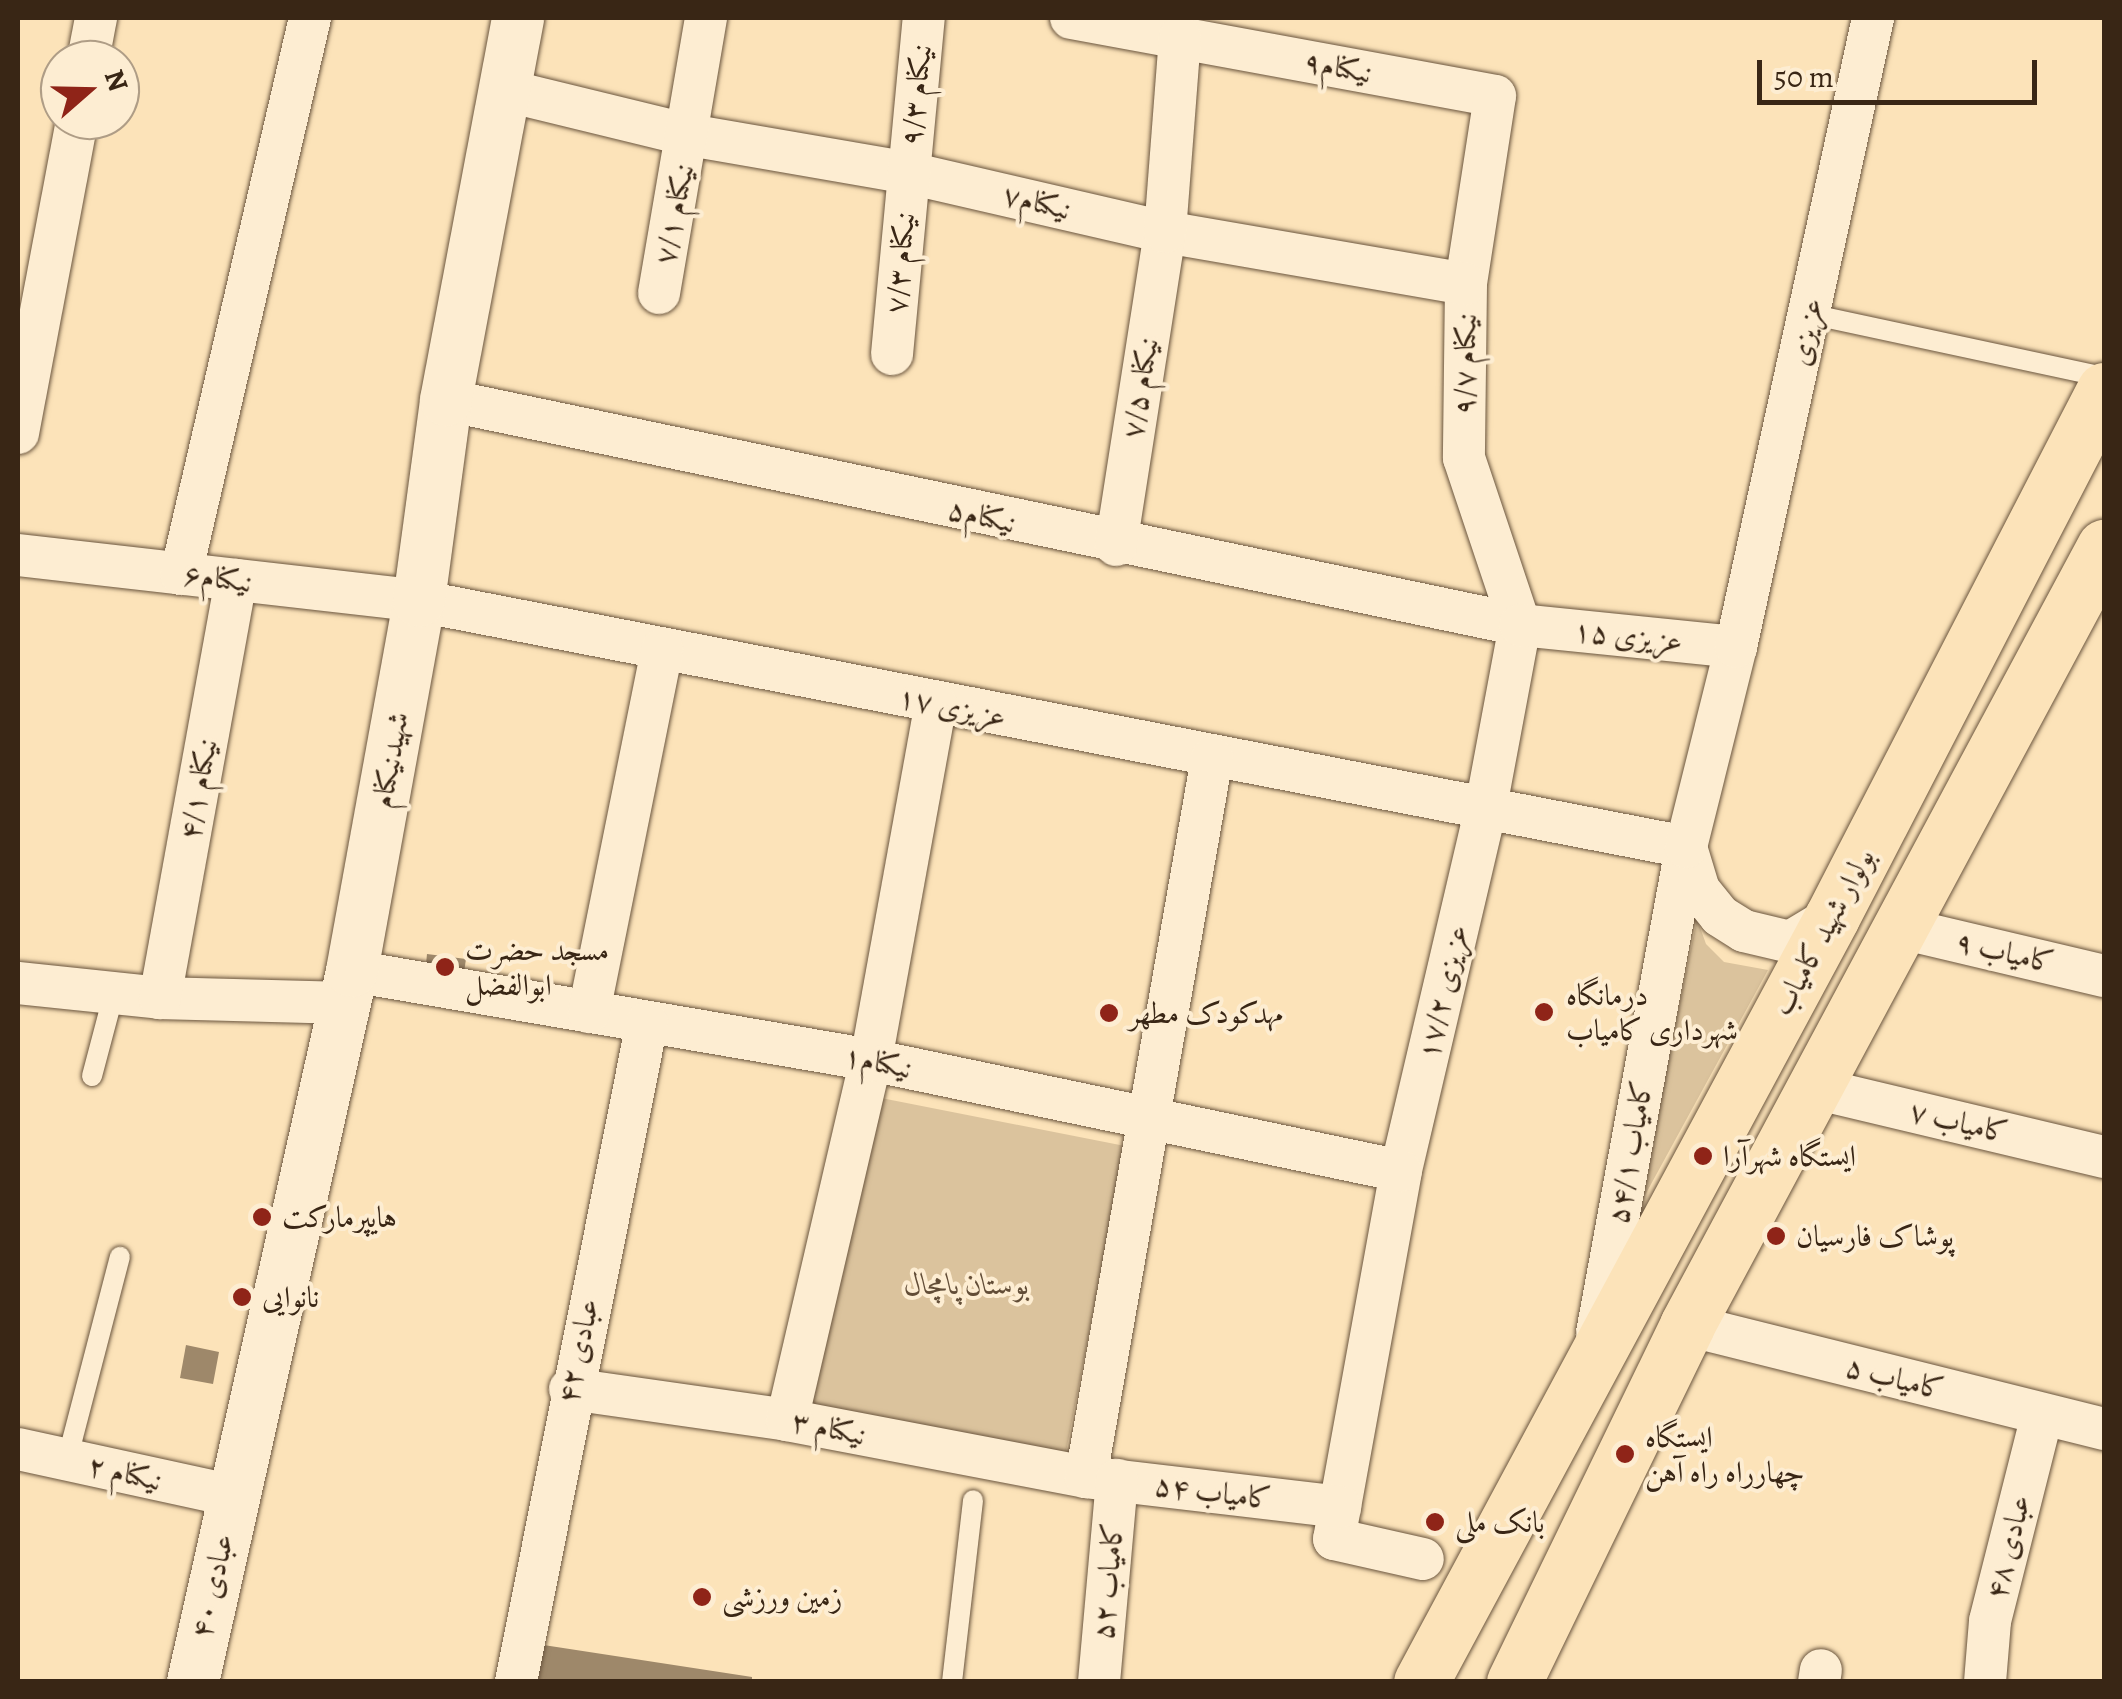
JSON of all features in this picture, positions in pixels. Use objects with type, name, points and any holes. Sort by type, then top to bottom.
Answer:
[{"type":"main road","name":"بولوار شهید کامیاب","points":[[1420,1682],[1832,917],[2104,390]]},
{"type":"main road","points":[[1514,1682],[1687,1325],[1904,929],[2104,547]]},
{"type":"street","points":[[181,574],[310,18]]},
{"type":"street","name":"شهیدنیکنام","points":[[233,1496],[348,987],[419,602],[446,400],[508,91],[518,18]]},
{"type":"street","name":"نیکنام ۷/۱","points":[[660,293],[706,18]]},
{"type":"street","name":"نیکنام ۹/۳","points":[[908,173],[924,18]]},
{"type":"street","name":"نیکنام۹","points":[[1071,18],[1496,96]]},
{"type":"street","name":"عزیزی","points":[[1736,646],[1874,18]]},
{"type":"street","points":[[1165,232],[1180,38]]},
{"type":"street","name":"نیکنام۷","points":[[508,91],[689,135],[908,173],[1165,232],[1466,284]]},
{"type":"street","name":"نیکنام ۹/۷","points":[[1496,96],[1466,284],[1464,458],[1520,626]]},
{"type":"street","points":[[18,433],[73,140]]},
{"type":"street","name":"نیکنام ۷/۳","points":[[892,354],[908,173]]},
{"type":"street","name":"نیکنام ۷/۵","points":[[1116,545],[1165,232]]},
{"type":"street","name":"نیکنام۵","points":[[446,400],[1116,545],[1520,626]]},
{"type":"street","name":"نیکنام۶","points":[[18,555],[419,602]]},
{"type":"street","name":"نیکنام ۴/۱","points":[[160,998],[236,580]]},
{"type":"street","name":"عزیزی ۱۷","points":[[419,602],[1485,812],[1686,847]]},
{"type":"street","points":[[1485,812],[1520,626]]},
{"type":"street","name":"عزیزی ۱۵","points":[[1520,626],[1736,646]]},
{"type":"street","name":"کامیاب ۵۴/۱","points":[[1591,1366],[1686,847],[1736,646]]},
{"type":"street","points":[[588,1012],[662,649]]},
{"type":"street","points":[[787,1420],[872,1060],[936,704]]},
{"type":"street","name":"کامیاب ۵۲","points":[[1099,1682],[1102,1479],[1145,1119],[1212,758]]},
{"type":"street","name":"عزیزی ۱۷/۲","points":[[1340,1507],[1402,1171],[1485,812]]},
{"type":"street","points":[[1686,847],[1700,890],[1720,916],[1744,932],[1790,942],[1832,917]]},
{"type":"street","name":"کامیاب ۹","points":[[1904,929],[2104,976]]},
{"type":"street","name":"نیکنام۱","points":[[18,982],[160,998],[348,987],[588,1012],[872,1060],[1402,1171]]},
{"type":"street","name":"عبادی ۴۲","points":[[516,1682],[570,1389],[647,1023]]},
{"type":"street","name":"کامیاب ۷","points":[[1814,1088],[2104,1157]]},
{"type":"street","name":"کامیاب ۵","points":[[1687,1325],[2104,1429]]},
{"type":"street","name":"نیکنام ۳","points":[[570,1389],[787,1420],[1102,1479]]},
{"type":"street","name":"عبادی ۴۸","points":[[1985,1682],[1990,1621],[2042,1415]]},
{"type":"street","name":"نیکنام ۲","points":[[18,1448],[233,1496]]},
{"type":"street","name":"کامیاب ۵۴","points":[[1102,1479],[1340,1507]]},
{"type":"street","name":"عبادی ۴۰","points":[[190,1679],[233,1496]]},
{"type":"street","points":[[1340,1507],[1334,1539],[1423,1559]]},
{"type":"lane","points":[[1810,314],[2104,378]]},
{"type":"lane","points":[[92,1076],[114,993]]},
{"type":"lane","points":[[67,1460],[120,1258]]},
{"type":"lane","points":[[952,1682],[974,1500]]},
{"type":"green space","points":[[1697,919],[1706,944],[1724,962],[1768,970],[1638,1208]]},
{"type":"green space","name":"بوستان پامچال","points":[[871,1096],[1125,1146],[1065,1457],[810,1407]]},
{"type":"building","name":"مسجد حضرت ابوالفضل","points":[[427,954],[466,959],[463,979],[425,974]]},
{"type":"building","points":[[186,1345],[219,1352],[213,1384],[180,1378]]},
{"type":"building","points":[[537,1644],[752,1677],[752,1682],[531,1682]]},
{"type":"place","name":"مسجد حضرت ابوالفضل","points":[[445,967]]},
{"type":"place","name":"درمانگاه شهرداری کامیاب","points":[[1544,1012]]},
{"type":"place","name":"مهدکودک مطهر","points":[[1109,1013]]},
{"type":"place","name":"ایستگاه شهرآرا","points":[[1703,1156]]},
{"type":"place","name":"هایپرمارکت","points":[[262,1217]]},
{"type":"place","name":"پوشاک فارسیان","points":[[1776,1236]]},
{"type":"place","name":"نانوایی","points":[[242,1297]]},
{"type":"place","name":"ایستگاه چهارراه راه آهن","points":[[1625,1454]]},
{"type":"place","name":"بانک ملی","points":[[1435,1522]]},
{"type":"place","name":"زمین ورزشی","points":[[702,1597]]}]
